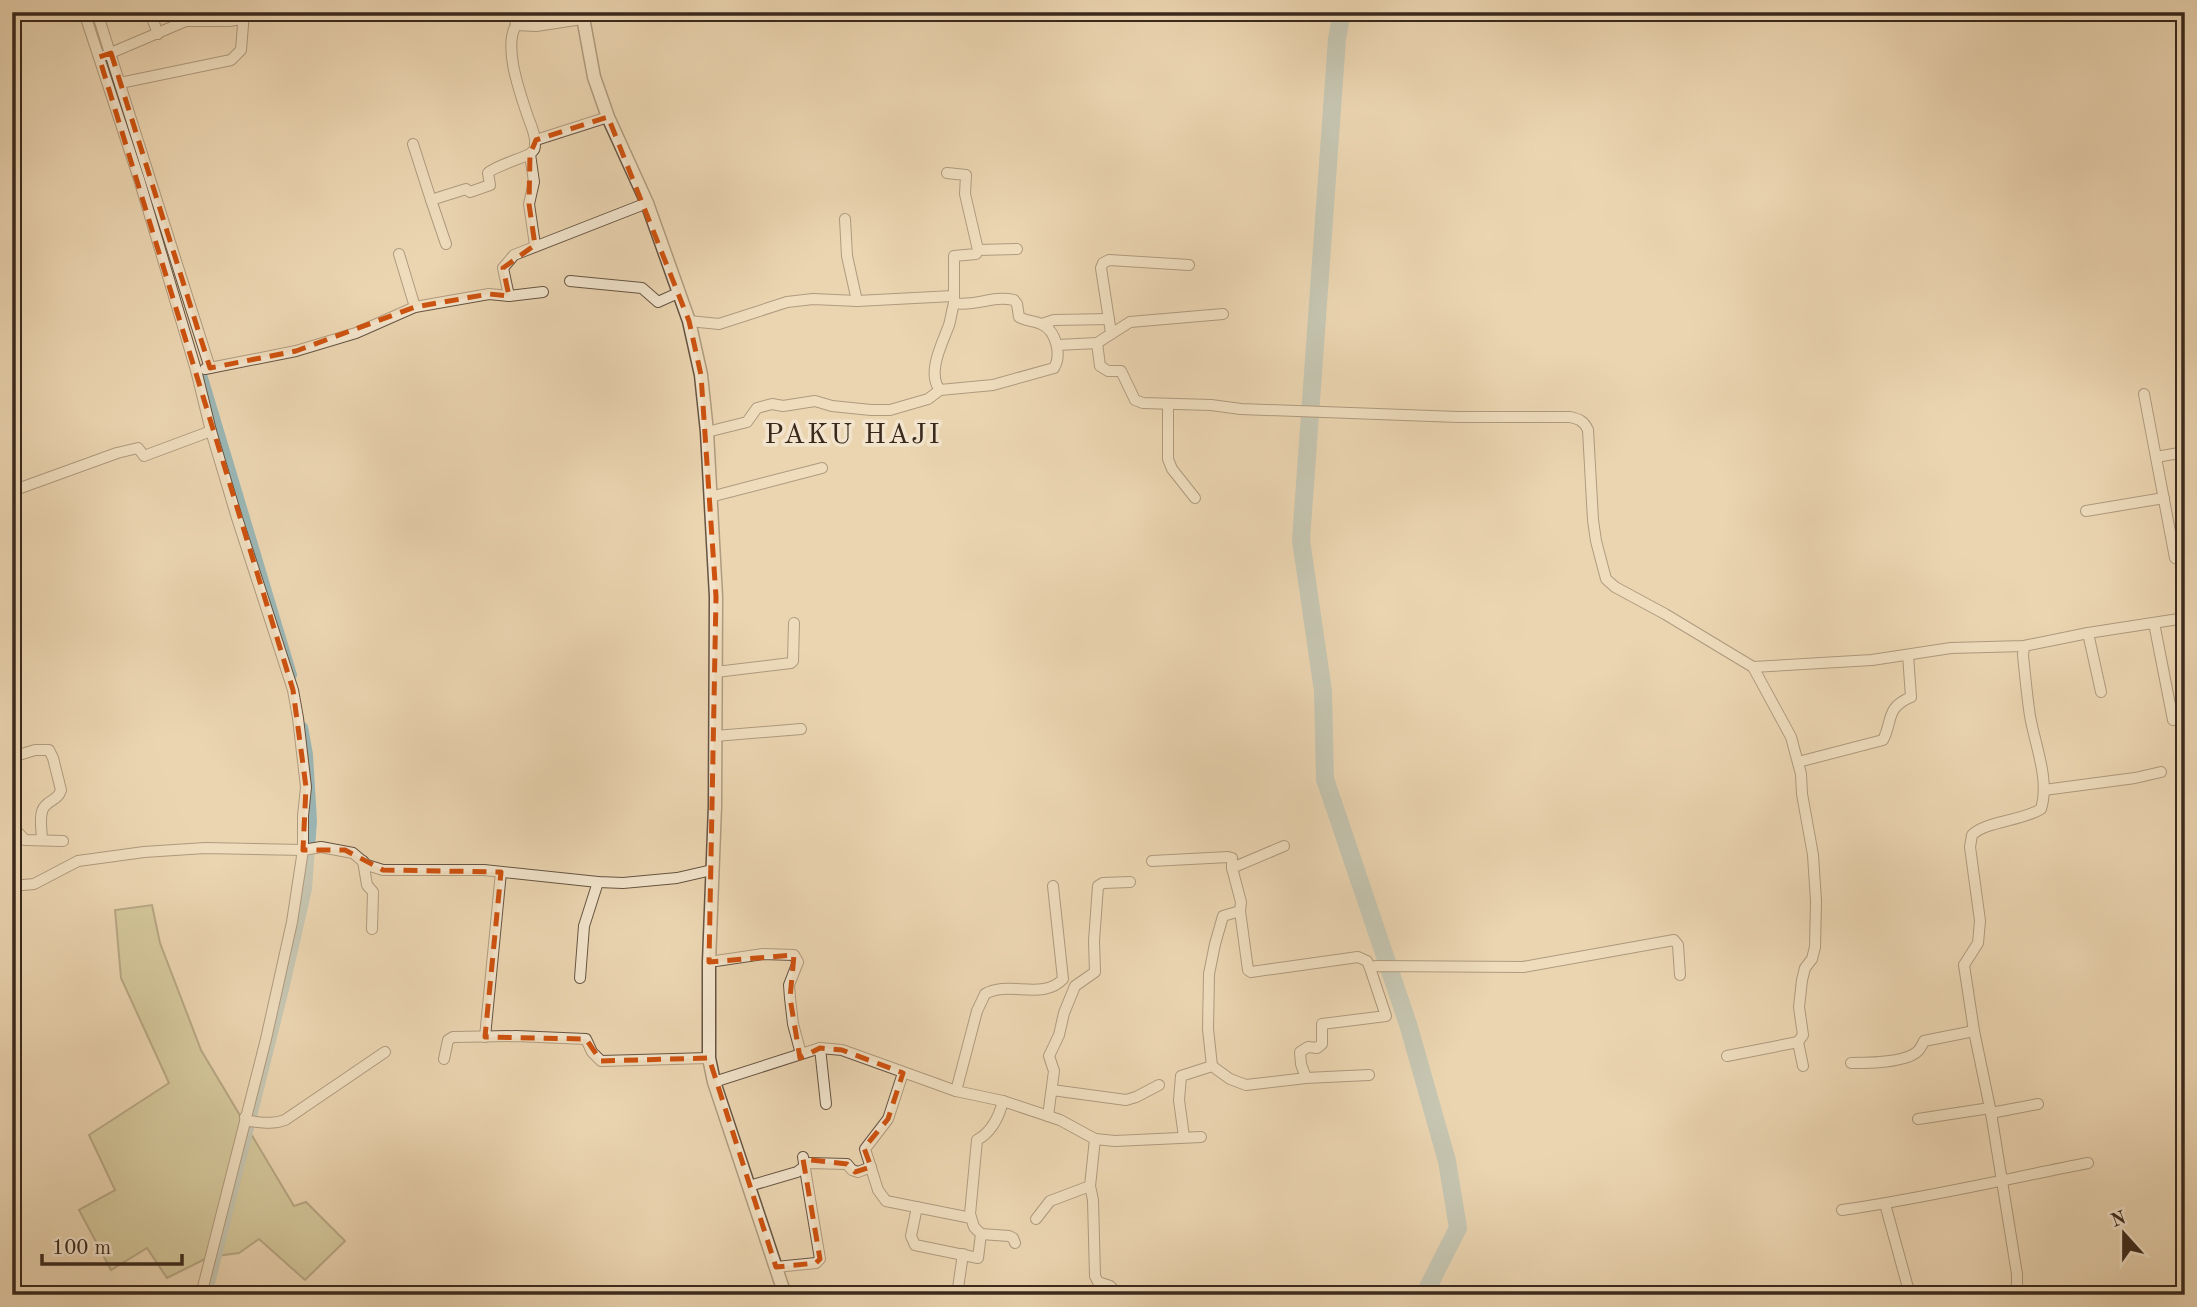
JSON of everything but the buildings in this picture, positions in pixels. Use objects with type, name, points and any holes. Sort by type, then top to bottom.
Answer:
[{"type":"street","points":[[84,12],[120,83],[203,370],[211,431],[293,690],[299,718],[306,787],[303,816],[306,849],[292,922],[250,1120],[201,1295]]},
{"type":"street","points":[[97,12],[105,56],[139,179],[203,370]]},
{"type":"street","points":[[150,12],[158,34]]},
{"type":"street","points":[[431,200],[490,185],[488,173],[491,169],[510,164],[530,154],[535,147],[536,139],[522,100],[510,44],[511,33],[516,25],[514,12]]},
{"type":"street","points":[[105,56],[191,20],[229,21],[243,15],[241,50],[231,60],[120,83]]},
{"type":"street","points":[[516,25],[536,26],[582,16],[594,77],[608,117],[647,203],[689,321],[701,375],[716,597],[709,1058],[785,1295]]},
{"type":"street","points":[[536,139],[608,117]]},
{"type":"street","points":[[413,144],[446,244]]},
{"type":"street","points":[[530,154],[534,182],[529,204],[535,245]]},
{"type":"street","points":[[947,173],[965,174],[965,194],[978,250]]},
{"type":"street","points":[[509,296],[503,268],[514,255],[647,203]]},
{"type":"street","points":[[845,219],[847,257],[857,301]]},
{"type":"street","points":[[940,390],[934,380],[938,351],[949,325],[953,300],[954,256],[976,254],[978,250],[1017,249]]},
{"type":"street","points":[[399,254],[415,307]]},
{"type":"street","points":[[1111,333],[1101,268],[1105,261],[1189,265]]},
{"type":"street","points":[[570,281],[642,288],[657,302],[678,293]]},
{"type":"street","points":[[203,370],[308,347],[356,333],[415,307],[489,294],[509,296],[543,292]]},
{"type":"street","points":[[689,321],[719,324],[787,302],[813,299],[953,300],[966,305],[992,298],[1010,299],[1016,302],[1019,317],[1048,328],[1057,345],[1057,362],[1052,369],[993,385],[940,390],[928,399],[890,410],[832,406],[815,401],[783,406],[772,404],[757,408],[747,422],[706,432]]},
{"type":"street","points":[[1057,345],[1097,343],[1130,322],[1223,314]]},
{"type":"street","points":[[1042,324],[1054,320],[1109,319]]},
{"type":"street","points":[[1097,343],[1100,366],[1108,371],[1121,372],[1137,401],[1458,417],[1570,417],[1585,424],[1588,430],[1593,520],[1606,579],[1615,587],[1753,667],[1791,737],[1798,762],[1813,855],[1816,901],[1815,947],[1812,959],[1805,968],[1799,1007],[1802,1035],[1798,1042],[1803,1066]]},
{"type":"street","points":[[2144,394],[2175,558]]},
{"type":"street","points":[[1168,404],[1168,458],[1172,469],[1195,498]]},
{"type":"street","points":[[12,491],[117,453],[138,448],[144,456],[211,431]]},
{"type":"street","points":[[2156,457],[2185,452]]},
{"type":"street","points":[[710,497],[822,468]]},
{"type":"street","points":[[2087,510],[2164,498]]},
{"type":"street","points":[[1753,667],[1844,662],[1951,648],[2024,646],[2185,618]]},
{"type":"street","points":[[716,672],[791,663],[794,623]]},
{"type":"street","points":[[2154,623],[2173,720]]},
{"type":"street","points":[[2088,633],[2101,692]]},
{"type":"street","points":[[2017,1295],[2017,1274],[1991,1111],[1964,971],[1965,962],[1978,943],[1980,921],[1971,839],[1980,829],[2031,816],[2041,809],[2044,790],[2030,714],[2024,646]]},
{"type":"street","points":[[1798,762],[1883,740],[1892,712],[1901,701],[1911,697],[1908,655]]},
{"type":"street","points":[[715,736],[801,729]]},
{"type":"street","points":[[12,757],[43,749],[49,750],[53,758],[61,790],[56,799],[44,806],[41,815],[42,840]]},
{"type":"street","points":[[2044,790],[2161,772]]},
{"type":"street","points":[[12,826],[25,840],[63,841]]},
{"type":"street","points":[[1232,868],[1284,846]]},
{"type":"street","points":[[12,886],[34,884],[78,861],[205,848],[321,847],[353,853],[372,868],[383,870],[458,869],[598,882],[623,883],[677,878],[712,870]]},
{"type":"street","points":[[1152,861],[1232,858],[1241,902],[1248,970],[1251,972],[1358,957],[1373,967],[1387,1016],[1322,1024],[1322,1044],[1300,1052],[1306,1078]]},
{"type":"street","points":[[363,861],[367,885],[373,892],[372,929]]},
{"type":"street","points":[[485,1037],[501,872]]},
{"type":"street","points":[[580,978],[584,926],[598,882]]},
{"type":"street","points":[[1048,1116],[1054,1070],[1049,1056],[1059,1035],[1074,986],[1095,972],[1098,886],[1103,883],[1130,882]]},
{"type":"street","points":[[1054,886],[1063,977],[1057,985]]},
{"type":"street","points":[[1240,911],[1223,916],[1211,963],[1208,1029],[1213,1066],[1230,1079],[1246,1085],[1306,1078],[1369,1075]]},
{"type":"street","points":[[1373,967],[1522,967],[1674,940],[1678,945],[1679,975]]},
{"type":"street","points":[[709,962],[763,954],[794,955],[798,962],[789,985],[793,1024],[801,1054]]},
{"type":"street","points":[[956,1091],[980,1002],[985,994],[994,990],[1074,986]]},
{"type":"street","points":[[1851,1063],[1875,1064],[1908,1056],[1918,1052],[1924,1041],[1974,1031]]},
{"type":"street","points":[[444,1059],[446,1044],[451,1038],[485,1037],[582,1038],[601,1061],[709,1058]]},
{"type":"street","points":[[1727,1056],[1798,1042]]},
{"type":"street","points":[[820,1048],[826,1104]]},
{"type":"street","points":[[715,1082],[820,1048],[842,1050],[956,1091],[1003,1101],[1048,1116],[1095,1139],[1115,1141],[1202,1137]]},
{"type":"street","points":[[250,1120],[275,1124],[285,1120],[384,1052]]},
{"type":"street","points":[[1184,1137],[1179,1100],[1181,1076],[1213,1066]]},
{"type":"street","points":[[903,1073],[888,1119],[866,1146],[866,1154],[878,1190],[887,1201],[971,1218]]},
{"type":"street","points":[[1052,1090],[1126,1100],[1159,1085]]},
{"type":"street","points":[[1003,1101],[995,1122],[986,1135],[976,1140],[971,1218],[974,1227],[981,1234],[1009,1236],[1015,1243]]},
{"type":"street","points":[[1918,1119],[2038,1104]]},
{"type":"street","points":[[1095,1139],[1090,1186],[1095,1227],[1095,1276],[1098,1282],[1113,1289],[1113,1295]]},
{"type":"street","points":[[803,1161],[847,1164],[852,1171],[858,1172],[871,1167]]},
{"type":"street","points":[[749,1186],[797,1172],[803,1161]]},
{"type":"street","points":[[776,1267],[820,1261],[803,1161]]},
{"type":"street","points":[[1842,1210],[2001,1182],[2088,1163]]},
{"type":"street","points":[[1036,1219],[1050,1201],[1090,1186]]},
{"type":"street","points":[[1885,1204],[1910,1295]]},
{"type":"street","points":[[917,1207],[911,1236],[915,1245],[978,1258],[981,1234]]},
{"type":"street","points":[[957,1295],[963,1254]]},
{"type":"highlighted area","points":[[111,53],[210,368],[296,351],[415,307],[489,294],[509,296],[503,268],[535,245],[529,204],[530,154],[536,140],[608,117],[689,321],[701,375],[716,597],[709,962],[794,955],[790,998],[800,1058],[820,1048],[842,1050],[903,1073],[888,1119],[864,1148],[871,1167],[855,1172],[847,1164],[803,1159],[820,1259],[816,1263],[776,1267],[709,1058],[601,1061],[586,1039],[485,1037],[501,872],[383,870],[345,850],[303,850],[306,787],[293,690],[99,57]]},
{"type":"green space","points":[[152,905],[160,943],[201,1050],[294,1206],[306,1202],[345,1241],[305,1280],[259,1239],[239,1253],[209,1257],[167,1278],[147,1248],[111,1270],[79,1210],[115,1190],[89,1135],[169,1083],[121,978],[115,910]]},
{"type":"waterway","points":[[91,12],[105,62]]},
{"type":"waterway","points":[[1342,12],[1337,39],[1301,540],[1323,691],[1325,779],[1408,1024],[1447,1161],[1458,1228],[1424,1295]]},
{"type":"waterway","points":[[201,371],[292,675]]},
{"type":"waterway","points":[[207,1295],[307,889],[312,821],[308,755],[303,727]]},
{"type":"district","name":"PAKU HAJI","points":[[853,433]]}]
